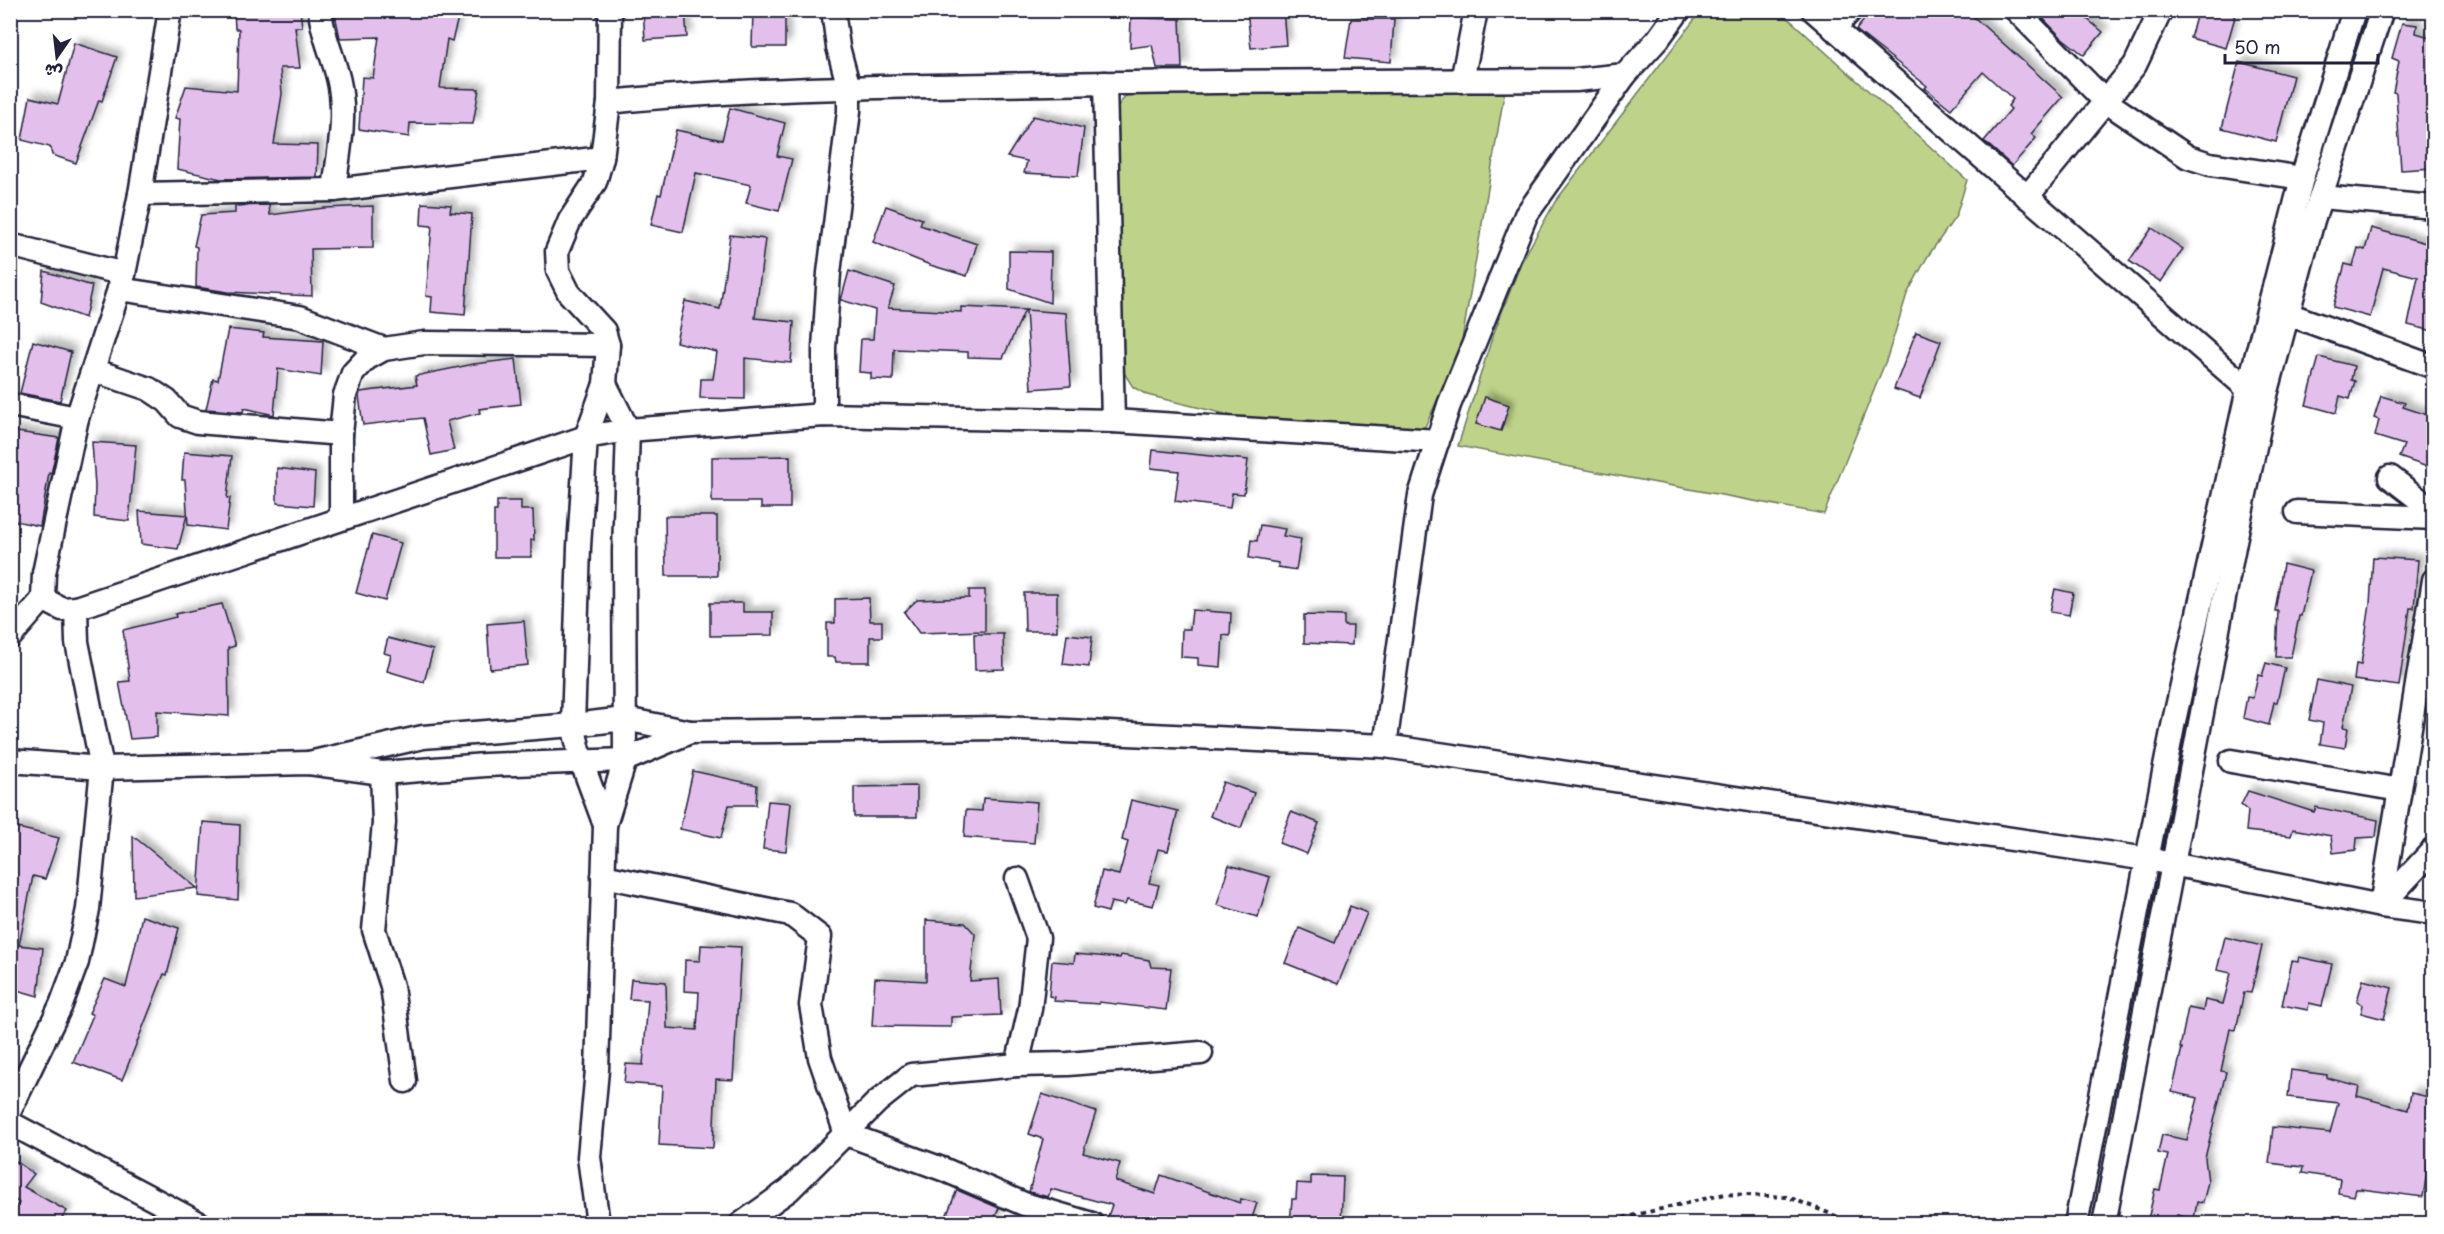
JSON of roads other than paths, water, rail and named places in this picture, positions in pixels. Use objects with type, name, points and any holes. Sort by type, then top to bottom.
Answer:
[{"type":"street","points":[[10,637],[43,598],[44,573],[77,418],[122,282],[140,194],[170,10]]},
{"type":"street","points":[[320,10],[321,23],[340,86],[342,109],[334,190]]},
{"type":"street","points":[[605,825],[582,763],[573,725],[579,547],[586,437],[605,384],[608,345],[604,331],[569,293],[558,272],[558,251],[570,220],[595,182],[603,158],[609,102],[610,10]]},
{"type":"street","points":[[824,415],[824,348],[829,273],[849,111],[849,88],[838,47],[833,10]]},
{"type":"street","points":[[1462,81],[1476,10]]},
{"type":"street","points":[[1385,746],[1420,495],[1449,405],[1526,215],[1624,75],[1658,39],[1679,10]]},
{"type":"street","points":[[1813,10],[2248,389]]},
{"type":"street","points":[[1834,29],[1851,10]]},
{"type":"street","points":[[2016,10],[2105,101],[2188,157],[2210,164],[2302,178]]},
{"type":"street","points":[[2027,197],[2135,64],[2161,10]]},
{"type":"street","points":[[2076,1224],[2177,710],[2248,389],[2302,178],[2354,10]]},
{"type":"street","points":[[2104,1224],[2172,864],[2264,406],[2321,197],[2382,10]]},
{"type":"street","points":[[609,102],[662,96],[849,88],[1105,83],[1576,80],[1624,75]]},
{"type":"street","points":[[1105,83],[1113,421]]},
{"type":"street","points":[[140,194],[334,190],[603,158]]},
{"type":"street","points":[[2321,197],[2433,207]]},
{"type":"street","points":[[10,245],[122,282],[300,317],[384,349]]},
{"type":"street","points":[[2288,314],[2433,368]]},
{"type":"street","points":[[341,518],[341,435],[345,395],[353,373],[366,358],[384,349],[424,343],[608,345]]},
{"type":"street","points":[[93,370],[148,389],[168,401],[180,416],[198,422],[341,435]]},
{"type":"street","points":[[598,1224],[589,1156],[597,1070],[605,825],[626,760],[624,552],[628,430],[605,384]]},
{"type":"street","points":[[10,405],[77,418]]},
{"type":"street","points":[[43,598],[62,609],[76,608],[586,437],[628,430],[824,415],[1113,421],[1437,441]]},
{"type":"street","points":[[2390,477],[2433,511]]},
{"type":"street","points":[[2297,512],[2433,518]]},
{"type":"street","points":[[2381,906],[2433,580]]},
{"type":"street","points":[[10,1110],[61,1005],[77,962],[88,909],[102,768],[77,642],[76,608]]},
{"type":"street","points":[[309,763],[423,737],[625,719],[690,732],[1001,728],[1385,746],[2147,859],[2381,906],[2433,913]]},
{"type":"street","points":[[10,761],[102,768],[309,763],[382,772],[485,765],[626,760],[690,732]]},
{"type":"street","points":[[2231,761],[2400,790]]},
{"type":"street","points":[[382,772],[384,824],[374,930],[392,986],[405,1081]]},
{"type":"street","points":[[2381,906],[2433,849]]},
{"type":"street","points":[[603,876],[790,914],[820,938],[811,1005],[819,1058],[846,1134]]},
{"type":"street","points":[[1017,879],[1038,938],[1030,1009],[1017,1065]]},
{"type":"street","points":[[741,1224],[789,1190],[877,1102],[911,1075],[1017,1065],[1068,1064],[1201,1053]]},
{"type":"street","points":[[10,1123],[200,1224]]},
{"type":"street","points":[[846,1134],[945,1170],[1024,1204],[1092,1224]]}]
